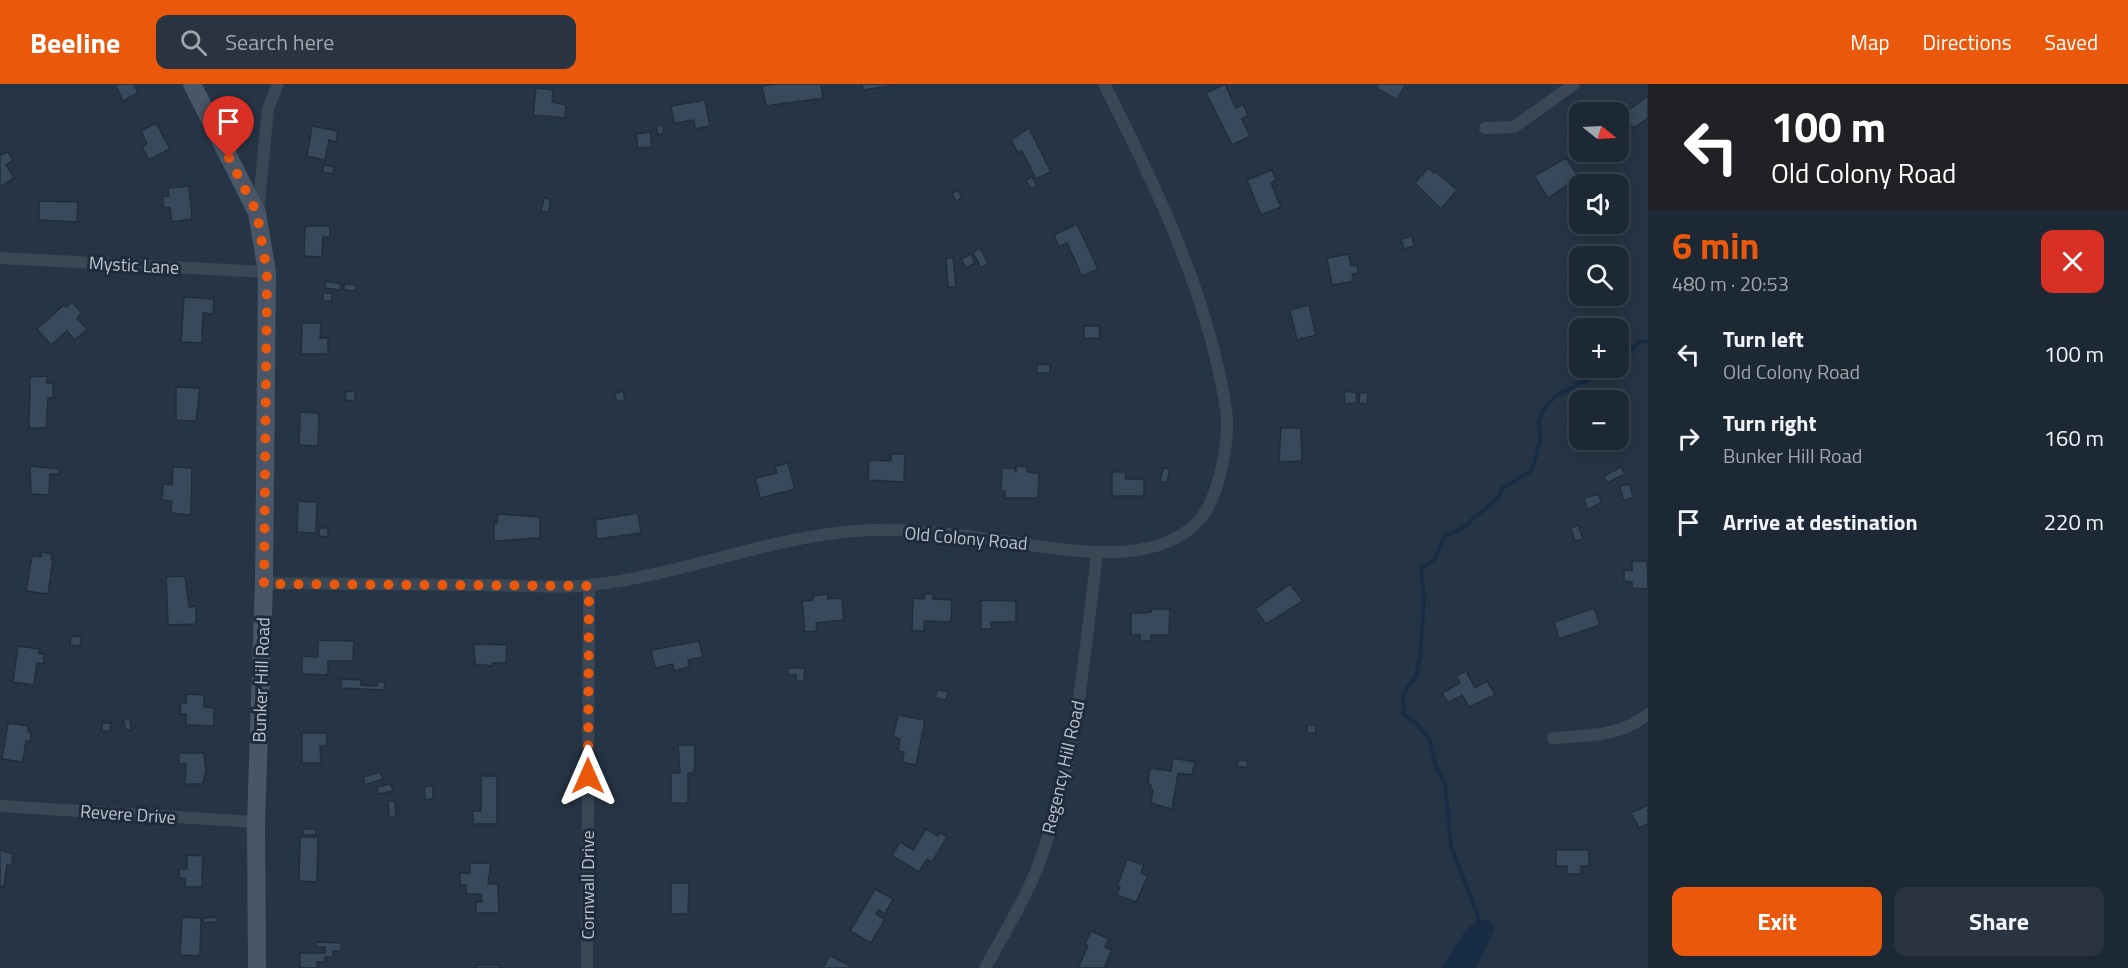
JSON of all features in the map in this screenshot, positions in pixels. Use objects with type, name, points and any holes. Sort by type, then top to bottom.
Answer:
[{"type":"street","name":"Bunker Hill Road","points":[[192,84],[257,213],[267,272],[264,584],[256,822],[256,968]]},
{"type":"street","points":[[257,213],[268,109],[278,84]]},
{"type":"street","name":"Old Colony Road","points":[[264,584],[589,586],[661,574],[782,543],[856,531],[940,532],[1097,553],[1146,550],[1174,538],[1201,518],[1222,476],[1227,412],[1205,322],[1173,227],[1104,84]]},
{"type":"street","points":[[1485,128],[1499,130],[1514,127],[1574,84]]},
{"type":"street","name":"Mystic Lane","points":[[0,258],[267,272]]},
{"type":"street","name":"Regency Hill Road","points":[[985,968],[1035,871],[1058,806],[1078,713],[1097,553]]},
{"type":"street","name":"Cornwall Drive","points":[[587,968],[589,586]]},
{"type":"street","points":[[1553,738],[1601,735],[1628,727],[1648,714]]},
{"type":"street","name":"Revere Drive","points":[[0,807],[256,822]]},
{"type":"water","points":[[1486,919],[1494,924],[1495,928],[1476,968],[1441,968],[1467,928]]},
{"type":"building","points":[[115,84],[134,84],[138,93],[123,101]]},
{"type":"building","points":[[821,84],[823,98],[766,106],[762,86]]},
{"type":"building","points":[[862,84],[891,84],[891,86],[863,90]]},
{"type":"building","points":[[1225,84],[1236,108],[1243,104],[1248,115],[1242,119],[1250,136],[1232,145],[1206,93]]},
{"type":"building","points":[[1378,84],[1406,84],[1397,100],[1376,88]]},
{"type":"building","points":[[536,88],[553,90],[552,102],[566,105],[565,118],[533,115]]},
{"type":"building","points":[[1648,96],[1648,118],[1634,128],[1629,122],[1629,110]]},
{"type":"building","points":[[705,100],[710,126],[695,129],[694,120],[674,123],[671,106]]},
{"type":"building","points":[[156,123],[170,149],[149,160],[142,147],[147,144],[141,131]]},
{"type":"building","points":[[663,125],[664,133],[658,135],[656,126]]},
{"type":"building","points":[[312,126],[338,131],[336,142],[329,140],[325,160],[307,156]]},
{"type":"building","points":[[1029,128],[1051,172],[1036,179],[1022,151],[1018,153],[1011,140]]},
{"type":"building","points":[[650,132],[652,147],[638,148],[636,134]]},
{"type":"building","points":[[8,152],[13,160],[6,165],[14,178],[0,187],[0,155]]},
{"type":"building","points":[[1566,158],[1577,174],[1569,174],[1569,184],[1548,198],[1534,176]]},
{"type":"building","points":[[324,165],[334,167],[333,174],[322,172]]},
{"type":"building","points":[[1428,168],[1434,173],[1435,171],[1457,190],[1441,209],[1415,183]]},
{"type":"building","points":[[1272,170],[1276,180],[1271,183],[1281,207],[1261,215],[1247,180]]},
{"type":"building","points":[[1032,177],[1037,186],[1031,189],[1026,180]]},
{"type":"building","points":[[189,186],[192,219],[172,222],[170,207],[164,208],[162,196],[169,196],[168,188]]},
{"type":"building","points":[[958,190],[962,198],[956,201],[952,193]]},
{"type":"building","points":[[544,198],[550,199],[549,212],[541,212]]},
{"type":"building","points":[[39,201],[78,202],[77,222],[39,220]]},
{"type":"building","points":[[1077,224],[1098,269],[1082,276],[1067,243],[1059,247],[1054,235]]},
{"type":"building","points":[[305,226],[330,226],[330,237],[323,237],[322,257],[304,256]]},
{"type":"building","points":[[1412,236],[1414,246],[1404,249],[1401,239]]},
{"type":"building","points":[[980,248],[988,264],[981,268],[973,252]]},
{"type":"building","points":[[971,254],[975,263],[966,268],[961,259]]},
{"type":"building","points":[[1349,254],[1351,266],[1357,265],[1358,273],[1352,274],[1354,281],[1332,285],[1327,258]]},
{"type":"building","points":[[953,257],[956,287],[948,287],[946,259]]},
{"type":"building","points":[[326,281],[341,284],[340,290],[325,288]]},
{"type":"building","points":[[344,284],[356,285],[356,291],[344,290]]},
{"type":"building","points":[[323,293],[332,293],[332,301],[323,301]]},
{"type":"building","points":[[184,297],[214,299],[213,314],[203,313],[202,343],[181,342]]},
{"type":"building","points":[[72,302],[82,313],[77,318],[87,329],[75,340],[67,331],[51,345],[37,329],[64,305],[66,307]]},
{"type":"building","points":[[1309,305],[1316,335],[1297,340],[1290,310]]},
{"type":"building","points":[[302,323],[321,323],[320,338],[328,338],[328,354],[301,354]]},
{"type":"building","points":[[1084,326],[1099,326],[1100,338],[1084,339]]},
{"type":"building","points":[[1037,364],[1050,365],[1050,373],[1037,373]]},
{"type":"building","points":[[47,376],[47,383],[53,383],[53,398],[48,398],[46,428],[29,428],[30,377]]},
{"type":"building","points":[[176,387],[200,388],[196,421],[176,420]]},
{"type":"building","points":[[346,391],[355,392],[355,401],[345,400]]},
{"type":"building","points":[[623,391],[625,400],[617,402],[614,394]]},
{"type":"building","points":[[1344,392],[1356,392],[1357,403],[1345,404]]},
{"type":"building","points":[[1360,392],[1368,393],[1367,404],[1359,403]]},
{"type":"building","points":[[300,412],[319,413],[318,446],[299,445]]},
{"type":"building","points":[[1281,428],[1301,428],[1302,461],[1279,462]]},
{"type":"building","points":[[891,454],[905,454],[904,482],[868,480],[869,460],[891,461]]},
{"type":"building","points":[[788,463],[795,489],[760,498],[755,478],[777,473],[775,466]]},
{"type":"building","points":[[30,466],[59,469],[59,474],[50,474],[49,495],[31,494]]},
{"type":"building","points":[[1016,466],[1027,467],[1027,472],[1039,473],[1038,498],[1005,498],[1005,491],[1001,491],[1002,468],[1014,468],[1016,472]]},
{"type":"building","points":[[173,467],[192,468],[191,515],[171,513],[172,501],[162,500],[163,484],[172,485]]},
{"type":"building","points":[[1621,467],[1625,474],[1607,483],[1604,476]]},
{"type":"building","points":[[1163,468],[1170,469],[1167,483],[1160,481]]},
{"type":"building","points":[[1112,472],[1126,472],[1125,479],[1144,479],[1144,496],[1112,496]]},
{"type":"building","points":[[1630,484],[1633,498],[1623,500],[1620,486]]},
{"type":"building","points":[[1599,494],[1601,503],[1587,510],[1584,498]]},
{"type":"building","points":[[298,501],[317,502],[316,533],[297,532]]},
{"type":"building","points":[[638,513],[641,533],[597,539],[595,520]]},
{"type":"building","points":[[498,514],[540,517],[540,538],[494,541],[494,523],[497,523]]},
{"type":"building","points":[[1578,525],[1583,539],[1575,541],[1571,528]]},
{"type":"building","points":[[319,528],[328,528],[328,537],[319,536]]},
{"type":"building","points":[[41,552],[52,554],[51,559],[53,559],[48,594],[26,591],[32,556],[41,557]]},
{"type":"building","points":[[1632,561],[1647,561],[1648,589],[1632,588],[1632,582],[1624,581],[1624,570],[1632,571]]},
{"type":"building","points":[[185,576],[189,607],[196,606],[196,624],[168,625],[166,577]]},
{"type":"building","points":[[1290,584],[1303,601],[1266,624],[1255,609]]},
{"type":"building","points":[[828,594],[828,599],[842,598],[844,620],[816,623],[817,631],[805,632],[802,601],[813,600],[813,596]]},
{"type":"building","points":[[925,594],[933,594],[933,599],[952,600],[951,622],[924,621],[924,631],[912,631],[913,598],[924,599]]},
{"type":"building","points":[[981,600],[1016,601],[1016,622],[991,622],[991,629],[981,629]]},
{"type":"building","points":[[1594,608],[1600,625],[1559,639],[1554,622]]},
{"type":"building","points":[[1151,609],[1170,609],[1169,635],[1151,635],[1151,641],[1140,641],[1140,635],[1131,635],[1131,613],[1151,612]]},
{"type":"building","points":[[71,636],[81,637],[80,646],[70,645]]},
{"type":"building","points":[[318,640],[354,641],[353,661],[328,661],[328,675],[302,674],[302,656],[318,657]]},
{"type":"building","points":[[699,641],[703,657],[688,660],[689,667],[674,671],[673,664],[655,668],[651,650]]},
{"type":"building","points":[[474,644],[507,645],[506,663],[492,663],[492,666],[475,664]]},
{"type":"building","points":[[18,646],[40,649],[39,654],[44,654],[43,664],[37,663],[34,685],[13,682]]},
{"type":"building","points":[[788,668],[805,668],[804,681],[796,681],[796,675],[788,675]]},
{"type":"building","points":[[1466,671],[1475,688],[1487,681],[1495,695],[1469,707],[1462,695],[1448,703],[1442,693],[1460,683],[1456,676]]},
{"type":"building","points":[[341,679],[361,680],[361,685],[377,686],[377,682],[385,682],[384,690],[341,688]]},
{"type":"building","points":[[937,690],[948,692],[946,700],[935,698]]},
{"type":"building","points":[[186,694],[204,695],[204,707],[214,708],[214,726],[186,725],[186,714],[180,714],[181,702],[186,703]]},
{"type":"building","points":[[898,715],[925,720],[916,765],[902,762],[904,752],[898,751],[900,739],[893,737]]},
{"type":"building","points":[[130,719],[131,730],[126,730],[123,720]]},
{"type":"building","points":[[8,723],[28,726],[28,732],[31,732],[30,742],[26,741],[23,762],[2,759]]},
{"type":"building","points":[[102,723],[111,723],[110,731],[102,731]]},
{"type":"building","points":[[1307,725],[1316,725],[1316,733],[1307,733]]},
{"type":"building","points":[[302,733],[327,733],[327,746],[320,746],[321,763],[302,763]]},
{"type":"building","points":[[678,745],[695,745],[695,768],[693,773],[688,773],[688,803],[671,803],[671,773],[680,773]]},
{"type":"building","points":[[179,753],[204,753],[206,770],[203,784],[185,784],[186,764],[179,764]]},
{"type":"building","points":[[1173,758],[1195,762],[1192,775],[1178,773],[1172,809],[1151,803],[1153,790],[1148,784],[1150,768],[1171,771]]},
{"type":"building","points":[[1238,760],[1248,761],[1247,768],[1237,766]]},
{"type":"building","points":[[380,772],[383,779],[365,785],[363,777]]},
{"type":"building","points":[[481,776],[497,776],[497,824],[473,824],[473,811],[481,811]]},
{"type":"building","points":[[391,784],[393,791],[378,794],[377,787]]},
{"type":"building","points":[[433,786],[433,799],[425,800],[424,787]]},
{"type":"building","points":[[388,801],[395,801],[396,816],[389,817]]},
{"type":"building","points":[[1648,805],[1648,824],[1639,828],[1631,813]]},
{"type":"building","points":[[303,829],[316,829],[316,835],[303,835]]},
{"type":"building","points":[[926,829],[938,836],[940,832],[947,837],[932,862],[927,859],[919,872],[892,856],[900,842],[913,850]]},
{"type":"building","points":[[300,837],[318,837],[317,882],[299,881]]},
{"type":"building","points":[[0,850],[13,854],[12,865],[7,865],[4,887],[0,886]]},
{"type":"building","points":[[1556,850],[1589,850],[1589,866],[1581,866],[1581,874],[1567,874],[1567,866],[1556,866]]},
{"type":"building","points":[[187,855],[203,856],[202,887],[185,887],[185,878],[179,878],[179,869],[187,869]]},
{"type":"building","points":[[1127,859],[1144,865],[1141,873],[1148,876],[1136,902],[1117,895],[1120,887],[1117,886]]},
{"type":"building","points":[[470,863],[491,863],[488,884],[498,884],[499,913],[476,913],[476,902],[482,902],[481,894],[466,894],[466,885],[460,885],[460,873],[470,873]]},
{"type":"building","points":[[671,883],[689,883],[688,914],[671,914]]},
{"type":"building","points":[[875,889],[893,899],[885,914],[879,910],[876,914],[885,919],[871,943],[850,931]]},
{"type":"building","points":[[182,917],[201,918],[200,956],[180,955]]},
{"type":"building","points":[[216,917],[218,922],[203,923],[204,918]]},
{"type":"building","points":[[1091,931],[1109,939],[1105,947],[1112,950],[1105,966],[1109,968],[1078,968],[1088,946],[1085,944]]},
{"type":"building","points":[[316,942],[341,943],[341,951],[333,951],[333,957],[325,957],[325,962],[317,962],[317,968],[300,968],[300,953],[325,953],[325,947],[316,947]]},
{"type":"building","points":[[830,955],[850,966],[849,968],[823,968]]},
{"type":"building","points":[[476,965],[500,965],[500,968],[476,968]]},
{"type":"waterway","points":[[1478,926],[1478,916],[1451,846],[1445,784],[1436,766],[1429,738],[1416,723],[1404,715],[1403,694],[1416,676],[1420,657],[1424,600],[1421,569],[1435,558],[1445,536],[1460,530],[1498,498],[1502,489],[1532,470],[1540,441],[1539,421],[1543,410],[1556,396],[1585,381],[1617,370],[1638,342],[1648,341]]},
{"type":"route","points":[[229,158],[257,213],[267,272],[264,584],[589,586],[588,776]]}]
